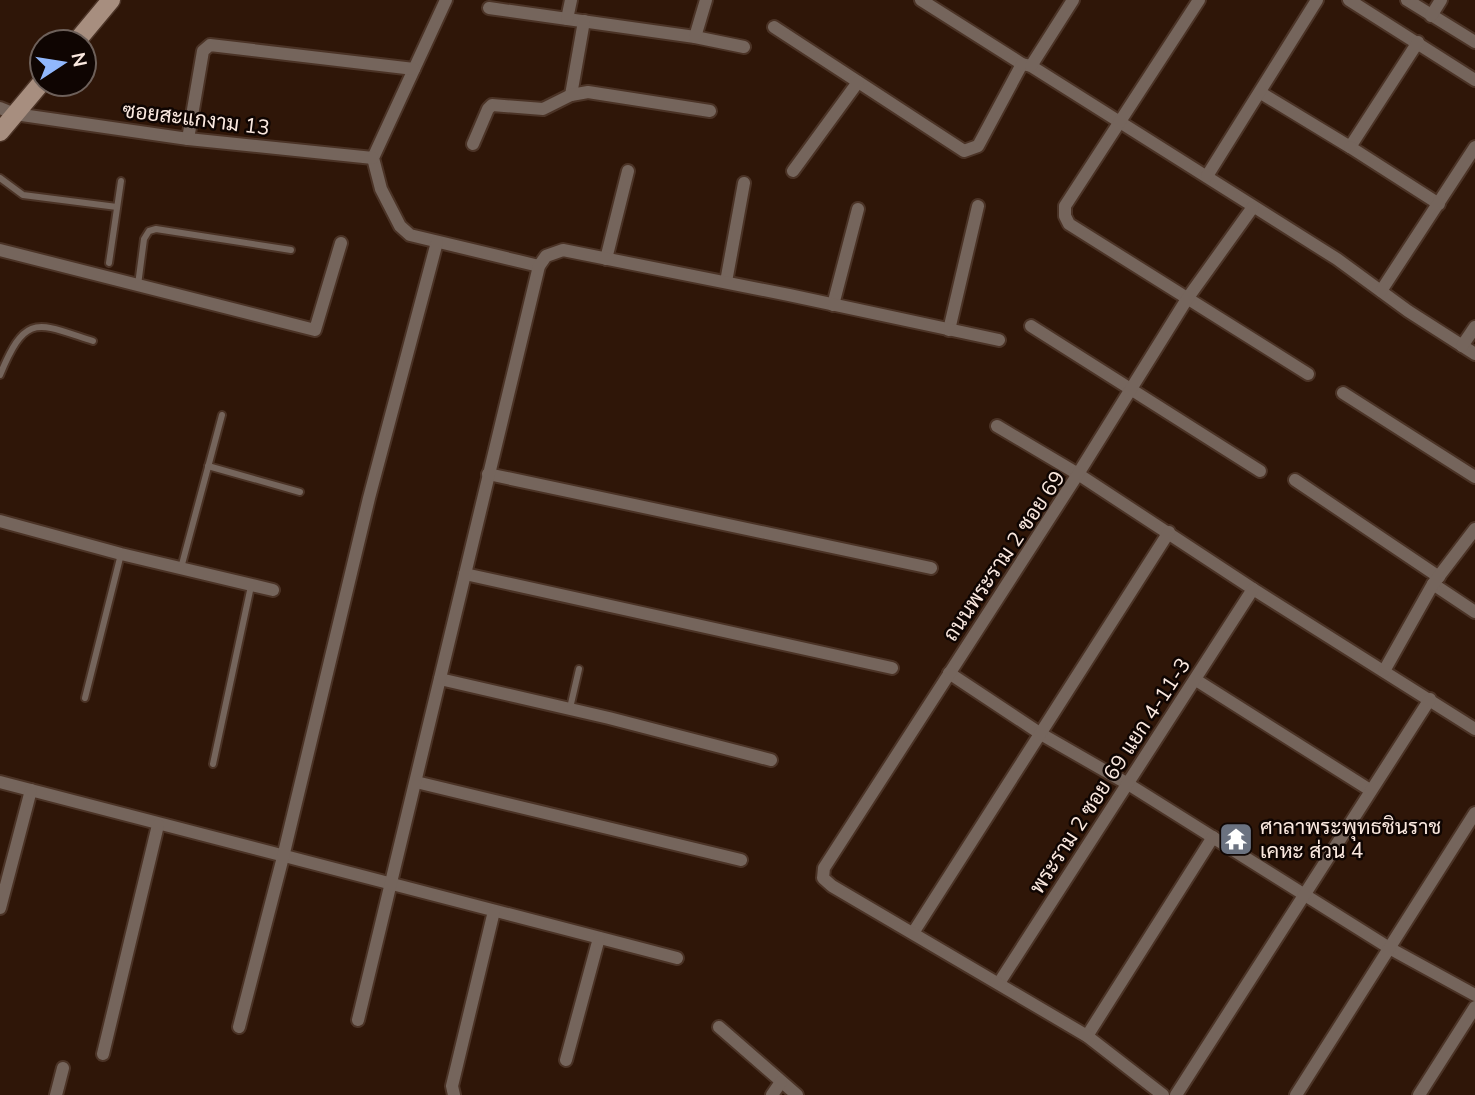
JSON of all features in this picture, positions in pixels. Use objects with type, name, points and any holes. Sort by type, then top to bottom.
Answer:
[{"type":"street","points":[[88,28],[111,0]]},
{"type":"street","points":[[446,0],[373,158],[381,189],[400,226],[410,235],[539,266]]},
{"type":"street","points":[[567,19],[571,0]]},
{"type":"street","points":[[695,37],[706,0]]},
{"type":"street","points":[[920,0],[1207,176],[1337,259],[1475,354]]},
{"type":"street","points":[[774,27],[964,151],[978,146],[1027,65],[1073,0]]},
{"type":"street","points":[[1199,0],[1065,206],[1066,220],[1308,374]]},
{"type":"street","points":[[1207,176],[1317,0]]},
{"type":"street","points":[[1349,0],[1475,80]]},
{"type":"street","points":[[1407,0],[1475,43]]},
{"type":"street","points":[[1431,16],[1441,0]]},
{"type":"street","points":[[489,8],[695,37],[744,47]]},
{"type":"street","points":[[571,95],[584,22]]},
{"type":"street","points":[[1350,147],[1418,42]]},
{"type":"street","points":[[188,139],[203,51],[210,45],[414,68]]},
{"type":"street","points":[[793,171],[858,82]]},
{"type":"street","points":[[473,144],[488,108],[492,105],[528,110],[543,109],[571,95],[588,92],[710,111]]},
{"type":"street","points":[[1261,93],[1439,204]]},
{"type":"street","points":[[0,131],[8,111],[28,94]]},
{"type":"street","name":"ซอยสะแกงาม 13","points":[[8,111],[188,139],[373,158]]},
{"type":"street","points":[[1381,291],[1475,147]]},
{"type":"street","points":[[606,259],[628,171]]},
{"type":"street","points":[[726,282],[744,183]]},
{"type":"street","points":[[949,330],[978,206]]},
{"type":"street","points":[[997,426],[1078,474],[1187,299],[1253,207]]},
{"type":"street","points":[[834,305],[858,209]]},
{"type":"street","points":[[239,1027],[283,857],[369,498],[438,242]]},
{"type":"street","points":[[0,250],[315,330],[341,243]]},
{"type":"street","points":[[358,1020],[388,884],[416,782],[539,266],[546,257],[563,250],[999,341]]},
{"type":"street","points":[[1031,326],[1260,471]]},
{"type":"street","points":[[1462,346],[1475,327]]},
{"type":"street","points":[[1343,393],[1475,477]]},
{"type":"street","points":[[488,474],[931,568]]},
{"type":"street","name":"ถนนพระราม 2 ซอย 69","points":[[1163,1095],[1087,1037],[832,886],[823,878],[824,868],[1078,474],[1253,589],[1475,729]]},
{"type":"street","points":[[1295,480],[1475,612]]},
{"type":"street","points":[[0,521],[121,554],[273,590]]},
{"type":"street","points":[[1384,671],[1436,581],[1475,529]]},
{"type":"street","points":[[912,933],[1168,532]]},
{"type":"street","points":[[464,574],[892,668]]},
{"type":"street","name":"พระราม 2 ซอย 69 แยก 4-11-3","points":[[999,983],[1253,589]]},
{"type":"street","name":"ถนนพระราม 2 ซอย 69","points":[[949,673],[1041,734],[1128,784]]},
{"type":"street","points":[[440,679],[771,760]]},
{"type":"street","points":[[1196,680],[1370,790]]},
{"type":"street","points":[[1177,1095],[1430,699]]},
{"type":"street","points":[[0,782],[677,958]]},
{"type":"street","points":[[416,782],[741,860]]},
{"type":"street","points":[[1128,784],[1391,949],[1475,995]]},
{"type":"street","points":[[0,908],[31,790]]},
{"type":"street","points":[[1296,1095],[1475,813]]},
{"type":"street","points":[[103,1054],[158,825]]},
{"type":"street","points":[[1087,1037],[1213,837]]},
{"type":"street","points":[[454,1095],[452,1086],[494,911]]},
{"type":"street","points":[[566,1060],[598,938]]},
{"type":"street","points":[[1419,1095],[1475,1007]]},
{"type":"street","points":[[719,1027],[797,1095]]},
{"type":"street","points":[[56,1095],[63,1068]]},
{"type":"street","points":[[772,1095],[780,1082]]},
{"type":"lane","points":[[0,178],[23,194],[117,207]]},
{"type":"lane","points":[[109,263],[121,181]]},
{"type":"lane","points":[[138,285],[144,239],[149,231],[156,229],[291,250]]},
{"type":"lane","points":[[0,375],[2,366],[23,332],[31,328],[52,328],[93,341]]},
{"type":"lane","points":[[181,568],[222,415]]},
{"type":"lane","points":[[208,466],[300,492]]},
{"type":"lane","points":[[85,698],[121,554]]},
{"type":"lane","points":[[213,764],[251,584]]},
{"type":"lane","points":[[570,709],[579,669]]},
{"type":"place","name":"ศาลาพระพุทธชินราช เคหะ ส่วน 4","points":[[1236,839]]}]
